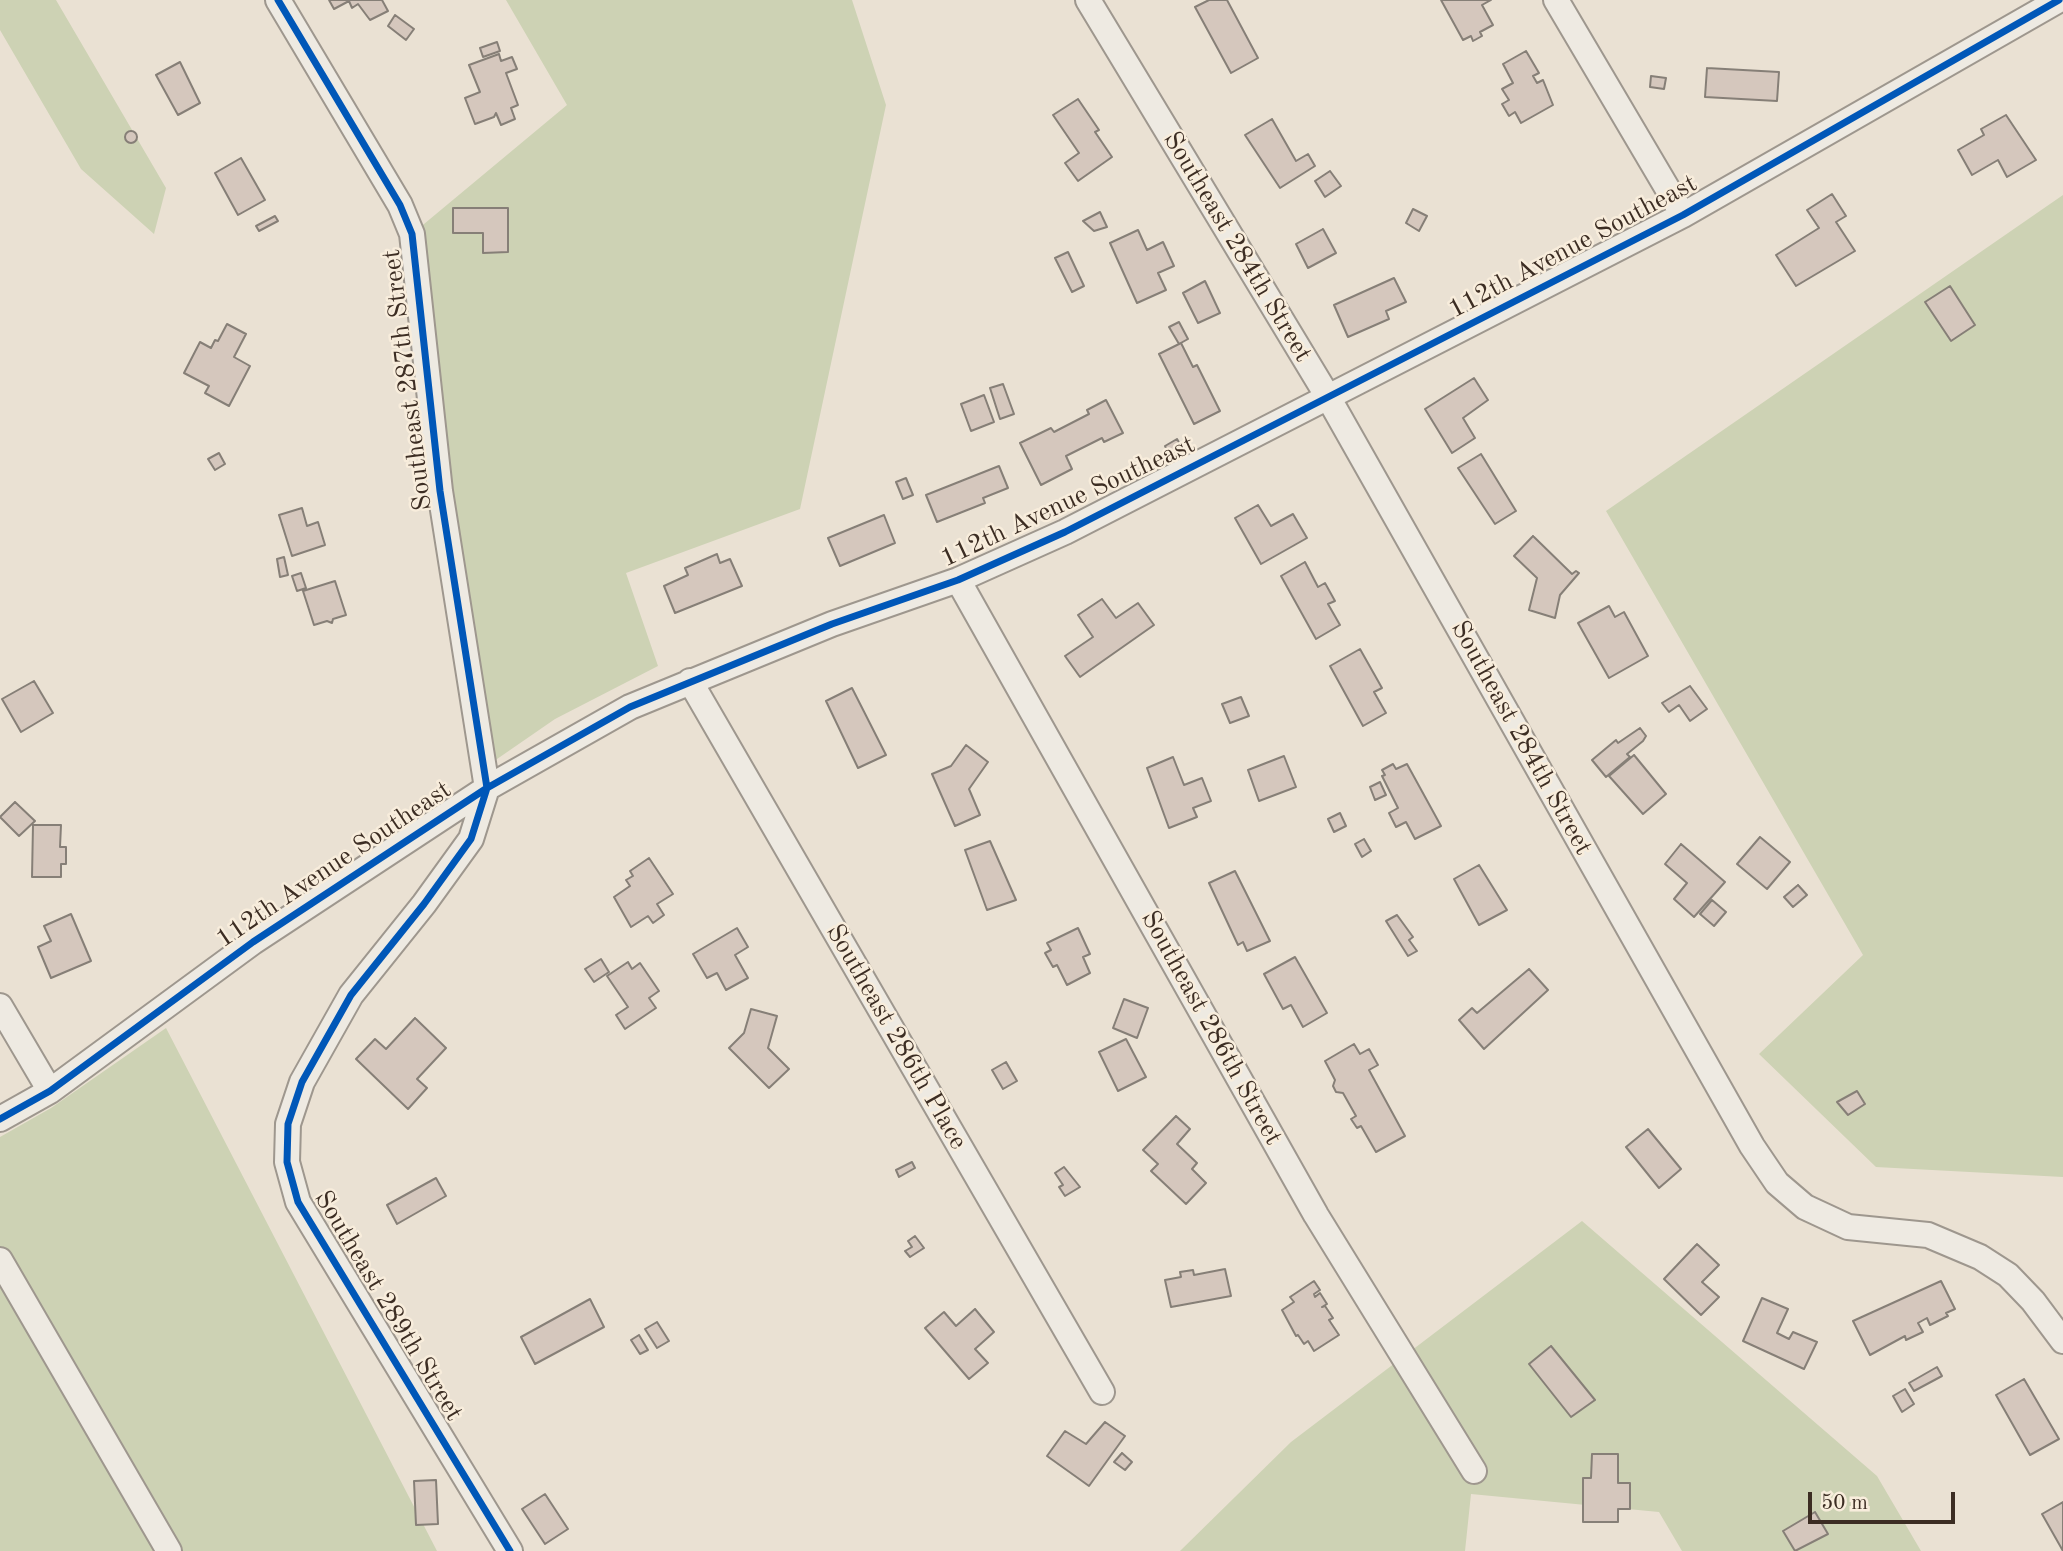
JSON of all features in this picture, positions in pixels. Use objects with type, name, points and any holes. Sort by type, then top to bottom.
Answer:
[{"type":"street","name":"Southeast 287th Street","points":[[278,0],[400,205],[412,234],[440,491],[486,788]]},
{"type":"street","name":"Southeast 284th Street","points":[[1088,0],[1328,397],[1752,1146],[1777,1183],[1805,1207],[1839,1223],[1928,1235],[1980,1257],[2008,1275],[2034,1301],[2063,1342]]},
{"type":"street","points":[[1556,0],[1682,215]]},
{"type":"street","name":"112th Avenue Southeast","points":[[0,1119],[50,1091],[253,942],[486,788],[630,707],[690,681],[958,579],[1065,533],[1682,215],[2059,0]]},
{"type":"street","name":"Southeast 286th Street","points":[[958,579],[1316,1215],[1474,1471]]},
{"type":"street","name":"Southeast 286th Place","points":[[690,681],[1102,1392]]},
{"type":"street","name":"Southeast 289th Street","points":[[486,788],[471,839],[424,904],[351,995],[302,1082],[288,1124],[287,1162],[298,1202],[510,1551]]},
{"type":"street","points":[[0,1006],[50,1091]]},
{"type":"street","points":[[0,1260],[169,1551]]},
{"type":"green space","points":[[0,0],[56,0],[166,188],[154,234],[81,169],[0,30]]},
{"type":"green space","points":[[506,0],[852,0],[886,105],[800,509],[626,573],[658,666],[555,719],[484,768],[412,234],[567,105]]},
{"type":"green space","points":[[2063,195],[2063,1177],[1876,1167],[1759,1054],[1863,955],[1606,511]]},
{"type":"green space","points":[[166,1028],[437,1551],[0,1551],[0,1137],[51,1108]]},
{"type":"green space","points":[[1582,1221],[1877,1476],[1921,1551],[1682,1551],[1659,1512],[1471,1494],[1465,1551],[1180,1551],[1291,1442]]},
{"type":"building","points":[[329,0],[382,0],[388,11],[370,20],[358,4],[352,8],[349,1],[334,9]]},
{"type":"building","points":[[1209,0],[1227,0],[1258,58],[1231,73],[1195,7]]},
{"type":"building","points":[[1441,0],[1491,0],[1482,5],[1493,25],[1480,32],[1482,36],[1473,41],[1471,36],[1463,40]]},
{"type":"building","points":[[395,15],[414,29],[406,40],[388,26]]},
{"type":"building","points":[[497,42],[500,51],[483,57],[480,48]]},
{"type":"building","points":[[1526,51],[1539,73],[1533,76],[1537,83],[1543,80],[1553,105],[1521,123],[1515,112],[1509,116],[1502,104],[1509,100],[1502,89],[1513,83],[1503,64]]},
{"type":"building","points":[[499,54],[501,61],[512,57],[517,69],[506,73],[518,105],[511,108],[515,119],[501,125],[496,113],[494,117],[475,124],[465,98],[480,92],[469,65]]},
{"type":"building","points":[[180,62],[200,103],[178,115],[156,75]]},
{"type":"building","points":[[1707,68],[1779,72],[1777,101],[1705,97]]},
{"type":"building","points":[[1651,76],[1666,78],[1664,89],[1650,87]]},
{"type":"building","points":[[1078,99],[1099,130],[1095,132],[1112,157],[1078,181],[1065,163],[1079,153],[1053,115]]},
{"type":"building","points":[[2006,115],[2036,160],[2007,177],[1998,160],[1972,175],[1958,150],[1984,135],[1981,129]]},
{"type":"building","points":[[1272,119],[1296,161],[1308,154],[1315,166],[1280,188],[1245,135]]},
{"type":"building","points":[[126,132],[136,132],[136,142],[126,142]]},
{"type":"building","points":[[241,158],[265,200],[238,215],[215,173]]},
{"type":"building","points":[[1330,171],[1341,186],[1325,197],[1315,181]]},
{"type":"building","points":[[1832,194],[1846,216],[1836,222],[1855,251],[1796,286],[1776,255],[1819,228],[1807,210]]},
{"type":"building","points":[[453,208],[508,208],[508,252],[483,253],[483,233],[453,233]]},
{"type":"building","points":[[1413,209],[1427,216],[1419,231],[1406,223]]},
{"type":"building","points":[[1100,212],[1107,227],[1094,231],[1083,221]]},
{"type":"building","points":[[275,216],[278,221],[259,231],[256,226]]},
{"type":"building","points":[[1323,229],[1336,253],[1308,268],[1296,244]]},
{"type":"building","points":[[1138,230],[1147,250],[1163,242],[1174,266],[1158,273],[1166,290],[1137,303],[1110,243]]},
{"type":"building","points":[[1068,252],[1084,286],[1072,292],[1055,258]]},
{"type":"building","points":[[1394,278],[1406,302],[1386,311],[1389,319],[1348,337],[1334,305]]},
{"type":"building","points":[[1205,281],[1220,313],[1198,323],[1183,293]]},
{"type":"building","points":[[1950,286],[1975,325],[1951,341],[1925,302]]},
{"type":"building","points":[[1179,322],[1188,339],[1179,344],[1169,327]]},
{"type":"building","points":[[227,324],[246,334],[234,357],[250,366],[229,406],[205,393],[209,386],[184,373],[200,342],[211,348]]},
{"type":"building","points":[[1181,343],[1193,367],[1197,365],[1220,411],[1194,424],[1159,354]]},
{"type":"building","points":[[1474,378],[1488,400],[1463,418],[1475,438],[1452,453],[1425,409]]},
{"type":"building","points":[[1003,384],[1014,414],[1000,419],[990,388]]},
{"type":"building","points":[[984,395],[994,422],[971,431],[961,404]]},
{"type":"building","points":[[1106,400],[1123,433],[1104,442],[1102,438],[1066,456],[1072,469],[1041,485],[1020,443],[1051,428],[1054,432],[1089,414],[1087,410]]},
{"type":"building","points":[[1177,439],[1183,449],[1170,456],[1165,446]]},
{"type":"building","points":[[219,453],[225,464],[215,470],[208,459]]},
{"type":"building","points":[[1481,454],[1516,511],[1495,524],[1458,468]]},
{"type":"building","points":[[999,466],[1008,488],[983,498],[985,503],[937,522],[926,495]]},
{"type":"building","points":[[906,478],[913,495],[903,499],[896,482]]},
{"type":"building","points":[[1258,505],[1271,526],[1293,514],[1307,538],[1261,564],[1235,518]]},
{"type":"building","points":[[302,508],[307,526],[318,522],[325,545],[292,556],[279,515]]},
{"type":"building","points":[[884,515],[895,543],[840,566],[828,538]]},
{"type":"building","points":[[1533,536],[1572,574],[1576,571],[1579,573],[1560,595],[1555,618],[1529,610],[1537,578],[1514,556]]},
{"type":"building","points":[[717,554],[720,563],[730,559],[742,586],[675,613],[664,586],[688,575],[685,568]]},
{"type":"building","points":[[284,557],[288,575],[280,577],[277,559]]},
{"type":"building","points":[[1305,562],[1318,587],[1325,583],[1335,601],[1328,604],[1340,625],[1316,639],[1281,576]]},
{"type":"building","points":[[301,573],[306,588],[297,591],[292,576]]},
{"type":"building","points":[[335,581],[346,615],[333,619],[332,623],[327,621],[314,625],[303,591]]},
{"type":"building","points":[[1102,599],[1116,618],[1138,603],[1154,625],[1080,677],[1065,656],[1093,637],[1078,615]]},
{"type":"building","points":[[1609,606],[1615,617],[1624,612],[1648,656],[1609,678],[1578,623]]},
{"type":"building","points":[[1360,649],[1382,688],[1374,692],[1386,713],[1363,726],[1330,666]]},
{"type":"building","points":[[34,681],[53,713],[21,732],[2,699]]},
{"type":"building","points":[[1690,686],[1707,709],[1690,721],[1679,705],[1669,712],[1662,703]]},
{"type":"building","points":[[852,688],[886,755],[858,768],[826,701]]},
{"type":"building","points":[[1241,697],[1249,716],[1230,723],[1222,704]]},
{"type":"building","points":[[1640,728],[1646,736],[1643,741],[1627,754],[1630,757],[1606,777],[1592,760],[1616,740],[1618,743]]},
{"type":"building","points":[[966,745],[988,762],[969,789],[980,815],[955,826],[932,774],[951,766]]},
{"type":"building","points":[[1634,755],[1666,794],[1643,814],[1609,776]]},
{"type":"building","points":[[1284,756],[1296,787],[1259,801],[1248,770]]},
{"type":"building","points":[[1173,757],[1184,785],[1202,778],[1211,801],[1193,808],[1197,817],[1169,828],[1147,768]]},
{"type":"building","points":[[1393,764],[1396,769],[1407,764],[1441,826],[1415,839],[1406,822],[1396,827],[1389,813],[1398,808],[1382,776],[1385,775],[1382,770]]},
{"type":"building","points":[[1380,782],[1386,795],[1375,800],[1370,787]]},
{"type":"building","points":[[15,802],[35,821],[19,836],[0,817]]},
{"type":"building","points":[[1340,813],[1346,826],[1334,832],[1328,819]]},
{"type":"building","points":[[33,825],[61,825],[60,847],[66,847],[66,864],[61,864],[61,877],[32,877]]},
{"type":"building","points":[[1760,837],[1790,862],[1767,889],[1737,864]]},
{"type":"building","points":[[1364,839],[1371,851],[1362,857],[1355,844]]},
{"type":"building","points":[[990,841],[1016,900],[987,910],[965,850]]},
{"type":"building","points":[[1681,844],[1725,882],[1694,917],[1674,899],[1687,883],[1665,864]]},
{"type":"building","points":[[649,858],[673,894],[657,904],[664,915],[653,923],[648,916],[631,927],[614,897],[630,886],[626,880],[633,876],[630,871]]},
{"type":"building","points":[[1479,865],[1507,910],[1479,925],[1454,879]]},
{"type":"building","points":[[1235,871],[1270,941],[1247,951],[1243,942],[1238,945],[1209,883]]},
{"type":"building","points":[[1798,885],[1807,895],[1793,907],[1784,897]]},
{"type":"building","points":[[1712,900],[1726,912],[1714,926],[1700,914]]},
{"type":"building","points":[[71,914],[91,961],[51,978],[38,947],[51,941],[44,926]]},
{"type":"building","points":[[1397,915],[1413,937],[1409,940],[1417,951],[1408,956],[1386,921]]},
{"type":"building","points":[[737,928],[748,947],[735,955],[748,978],[726,990],[717,973],[707,978],[693,954]]},
{"type":"building","points":[[1078,928],[1090,954],[1083,957],[1090,973],[1067,985],[1057,965],[1053,967],[1045,953],[1051,950],[1047,943]]},
{"type":"building","points":[[1295,957],[1327,1013],[1303,1027],[1291,1005],[1283,1009],[1264,974]]},
{"type":"building","points":[[601,959],[609,972],[594,982],[585,969]]},
{"type":"building","points":[[628,962],[632,969],[640,963],[659,991],[649,998],[656,1008],[625,1029],[616,1015],[628,1007],[607,976]]},
{"type":"building","points":[[1529,969],[1548,990],[1484,1049],[1459,1020],[1472,1008],[1477,1013]]},
{"type":"building","points":[[1124,999],[1148,1008],[1137,1038],[1113,1028]]},
{"type":"building","points":[[751,1009],[777,1016],[768,1048],[789,1069],[769,1088],[729,1048],[744,1033]]},
{"type":"building","points":[[415,1018],[446,1048],[417,1079],[427,1088],[408,1109],[356,1059],[375,1039],[386,1049]]},
{"type":"building","points":[[1126,1039],[1146,1077],[1118,1091],[1099,1052]]},
{"type":"building","points":[[1354,1044],[1360,1054],[1369,1049],[1378,1065],[1369,1070],[1405,1136],[1376,1152],[1361,1126],[1357,1128],[1351,1119],[1356,1116],[1343,1093],[1336,1092],[1333,1086],[1335,1080],[1325,1061]]},
{"type":"building","points":[[1006,1062],[1017,1081],[1003,1089],[992,1070]]},
{"type":"building","points":[[1857,1091],[1865,1104],[1848,1115],[1837,1102]]},
{"type":"building","points":[[1176,1116],[1190,1129],[1177,1144],[1197,1163],[1192,1169],[1206,1183],[1186,1204],[1151,1171],[1158,1164],[1143,1150]]},
{"type":"building","points":[[1648,1129],[1681,1169],[1659,1188],[1626,1147]]},
{"type":"building","points":[[912,1162],[915,1168],[899,1177],[896,1170]]},
{"type":"building","points":[[1064,1167],[1080,1187],[1065,1196],[1059,1187],[1063,1185],[1055,1173]]},
{"type":"building","points":[[436,1178],[446,1196],[397,1224],[387,1205]]},
{"type":"building","points":[[915,1236],[924,1248],[910,1257],[905,1251],[912,1247],[908,1241]]},
{"type":"building","points":[[1697,1244],[1719,1265],[1702,1282],[1719,1297],[1701,1315],[1664,1279]]},
{"type":"building","points":[[1225,1269],[1231,1296],[1171,1307],[1165,1280],[1181,1277],[1180,1272],[1193,1270],[1194,1275]]},
{"type":"building","points":[[1314,1281],[1320,1290],[1314,1294],[1315,1297],[1320,1293],[1327,1304],[1322,1307],[1325,1306],[1333,1318],[1329,1320],[1339,1335],[1314,1351],[1308,1341],[1304,1344],[1298,1335],[1296,1336],[1282,1310],[1294,1302],[1290,1297]]},
{"type":"building","points":[[1941,1281],[1955,1309],[1946,1313],[1948,1316],[1930,1325],[1927,1318],[1918,1323],[1923,1332],[1906,1340],[1905,1336],[1870,1355],[1853,1321]]},
{"type":"building","points":[[1762,1298],[1788,1309],[1777,1333],[1789,1339],[1793,1332],[1817,1342],[1804,1369],[1743,1341]]},
{"type":"building","points":[[590,1299],[604,1327],[535,1364],[521,1337]]},
{"type":"building","points":[[975,1309],[994,1332],[975,1349],[988,1363],[969,1379],[925,1328],[944,1312],[956,1326]]},
{"type":"building","points":[[657,1322],[669,1341],[657,1348],[645,1329]]},
{"type":"building","points":[[639,1335],[648,1350],[640,1354],[631,1340]]},
{"type":"building","points":[[1551,1346],[1595,1400],[1571,1417],[1529,1364]]},
{"type":"building","points":[[1937,1367],[1942,1376],[1914,1391],[1909,1383]]},
{"type":"building","points":[[2024,1379],[2059,1439],[2030,1455],[1996,1395]]},
{"type":"building","points":[[1905,1389],[1914,1404],[1902,1412],[1893,1396]]},
{"type":"building","points":[[1105,1422],[1125,1436],[1089,1486],[1047,1456],[1065,1431],[1086,1444]]},
{"type":"building","points":[[1122,1453],[1132,1462],[1125,1470],[1114,1462]]},
{"type":"building","points":[[1592,1454],[1618,1454],[1618,1483],[1630,1483],[1630,1509],[1618,1509],[1618,1522],[1583,1522],[1583,1478],[1591,1478]]},
{"type":"building","points":[[436,1480],[438,1524],[416,1525],[414,1481]]},
{"type":"building","points":[[545,1494],[568,1529],[545,1544],[522,1509]]},
{"type":"building","points":[[2063,1502],[2063,1551],[2042,1514]]},
{"type":"building","points":[[1815,1512],[1828,1534],[1795,1551],[1783,1531]]},
{"type":"cycle path","points":[[278,0],[400,205],[412,234],[440,491],[487,788],[471,839],[424,904],[351,995],[302,1082],[288,1124],[287,1162],[298,1202],[510,1551]]},
{"type":"cycle path","points":[[0,1119],[50,1091],[253,942],[487,788],[630,707],[832,624],[958,580],[1065,532],[1683,215],[2059,0]]}]
